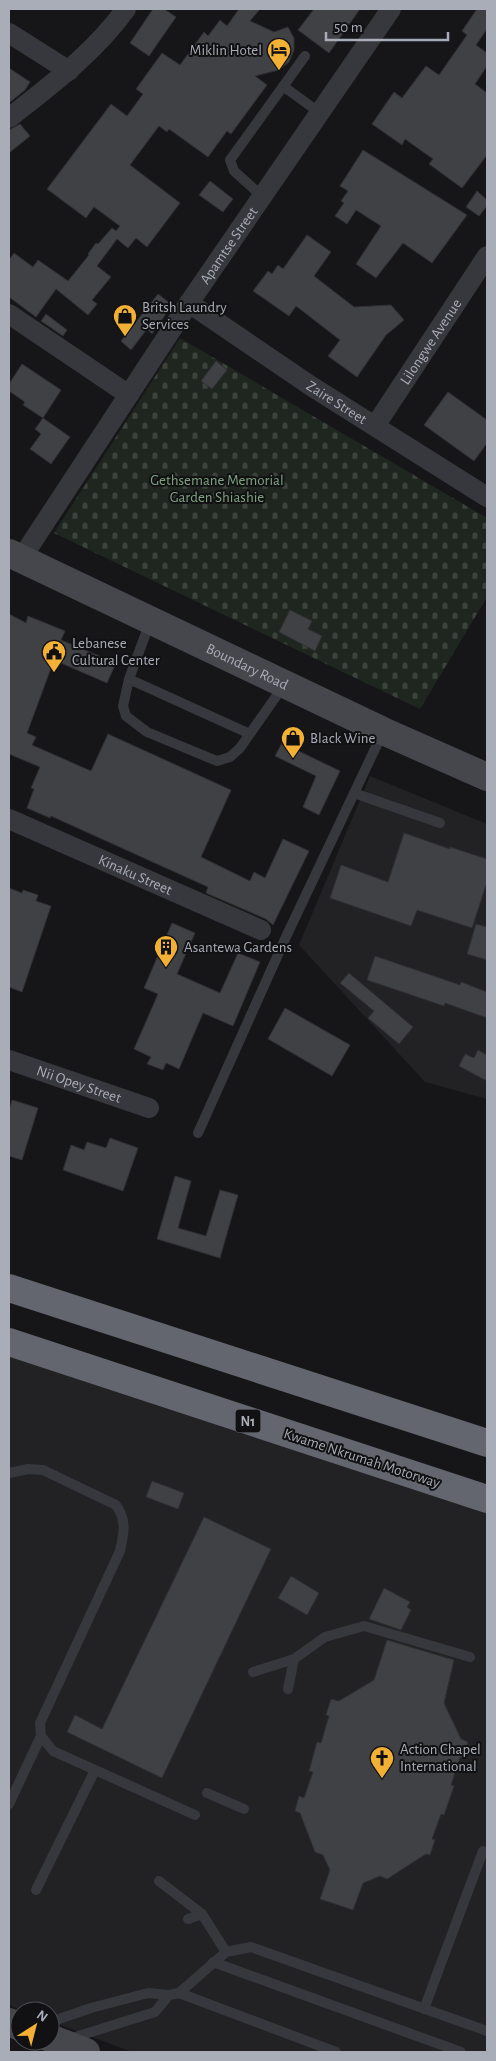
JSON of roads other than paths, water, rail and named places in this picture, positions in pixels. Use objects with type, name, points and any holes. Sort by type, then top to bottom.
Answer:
[{"type":"highway","points":[[9,1288],[487,1443]]},
{"type":"highway","name":"Kwame Nkrumah Motorway","points":[[9,1342],[487,1498]]},
{"type":"main road","name":"Boundary Road","points":[[15,556],[384,731],[487,777]]},
{"type":"main road","points":[[60,2038],[86,2052]]},
{"type":"street","points":[[9,118],[69,71],[108,33],[126,9]]},
{"type":"street","name":"Apamtse Street","points":[[15,556],[129,395],[189,303],[391,9]]},
{"type":"street","points":[[9,34],[69,71]]},
{"type":"street","name":"Lilongwe Avenue","points":[[375,426],[487,256]]},
{"type":"street","name":"Zaire Street","points":[[189,303],[311,386],[487,497]]},
{"type":"street","points":[[9,314],[129,395]]},
{"type":"street","name":"Kinaku Street","points":[[9,819],[262,930]]},
{"type":"street","name":"Nii Opey Street","points":[[9,1060],[149,1108]]},
{"type":"lane","points":[[263,197],[234,171],[230,160],[305,56]]},
{"type":"lane","points":[[283,86],[320,113]]},
{"type":"lane","points":[[151,621],[129,679],[123,706],[126,716],[147,732],[217,761],[230,757],[240,748],[284,684]]},
{"type":"lane","points":[[129,679],[250,734]]},
{"type":"lane","points":[[198,1133],[285,939],[384,731]]},
{"type":"lane","points":[[354,793],[440,823]]},
{"type":"lane","points":[[9,1473],[28,1469],[43,1470],[116,1506],[123,1515],[125,1530],[120,1551],[40,1723],[41,1736],[9,1804]]},
{"type":"lane","points":[[253,1672],[294,1659],[325,1637],[364,1626],[470,1657]]},
{"type":"lane","points":[[288,1689],[294,1659]]},
{"type":"lane","points":[[41,1736],[53,1751],[194,1815]]},
{"type":"lane","points":[[36,1890],[95,1770]]},
{"type":"lane","points":[[206,1793],[244,1809]]},
{"type":"lane","points":[[424,2009],[483,1851]]},
{"type":"lane","points":[[159,1881],[202,1914],[226,1952]]},
{"type":"lane","points":[[188,1919],[202,1914]]},
{"type":"lane","points":[[60,2032],[155,2012],[226,1952],[251,1947],[487,2031]]},
{"type":"lane","points":[[213,1962],[461,2052]]},
{"type":"lane","points":[[60,2029],[92,2008],[148,1993],[174,1994],[336,2052]]},
{"type":"place","name":"Miklin Hotel","points":[[279,71]]},
{"type":"place","name":"Britsh Laundry Services","points":[[125,337]]},
{"type":"place","name":"Lebanese Cultural Center","points":[[54,673]]},
{"type":"place","name":"Black Wine","points":[[293,759]]},
{"type":"place","name":"Asantewa Gardens","points":[[166,968]]},
{"type":"place","name":"Action Chapel International","points":[[382,1779]]},
{"type":"park label","name":"Gethsemane Memorial Garden Shiashie","points":[[217,488]]}]
